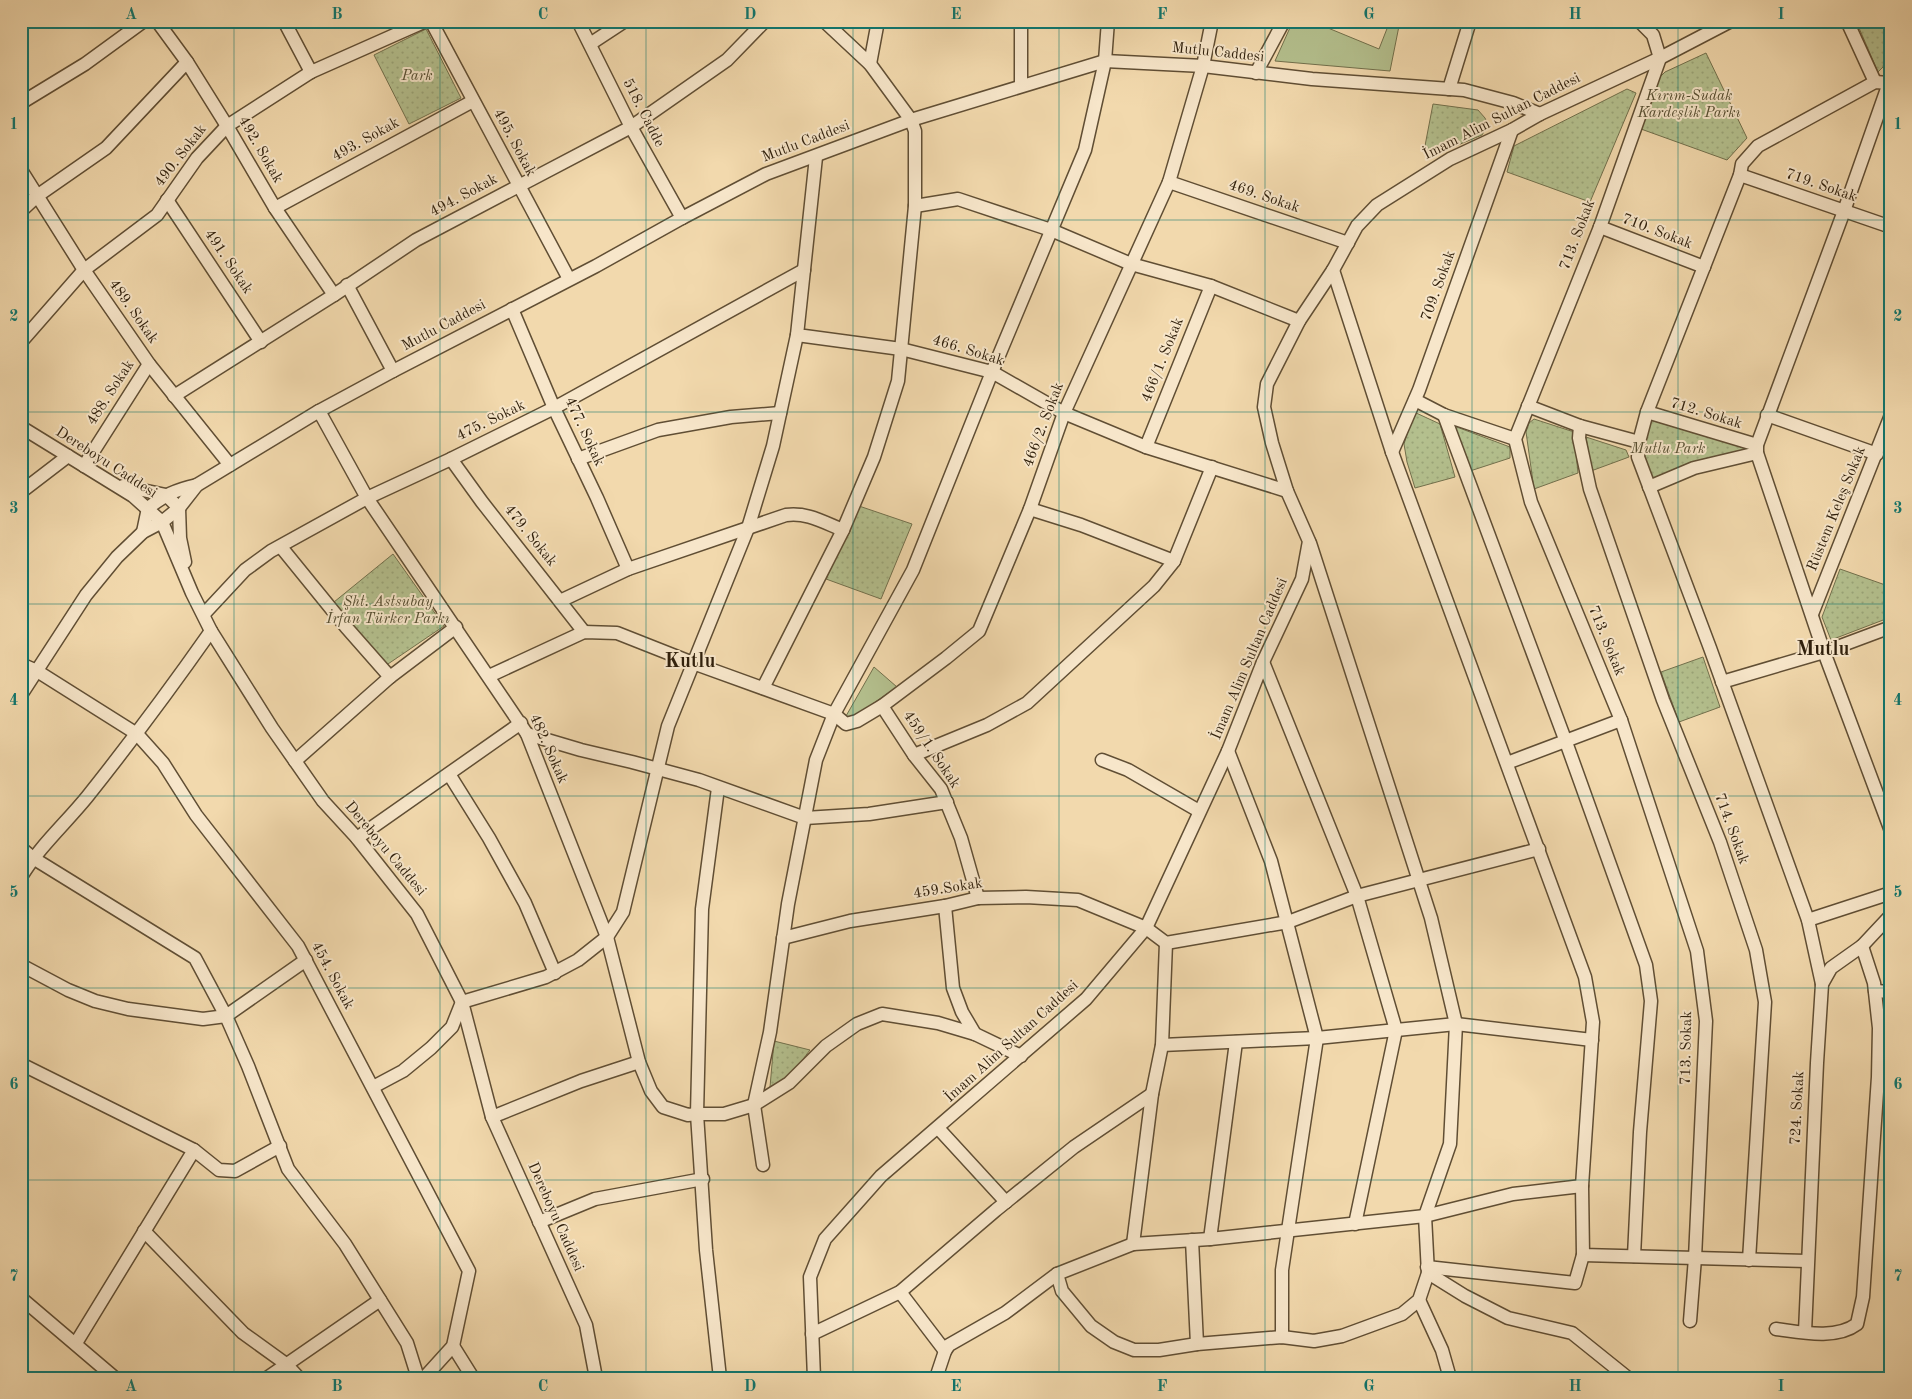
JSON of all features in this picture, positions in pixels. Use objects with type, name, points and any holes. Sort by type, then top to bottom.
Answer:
[{"type":"street","points":[[21,103],[85,64],[144,21]]},
{"type":"street","name":"492. Sokak","points":[[156,21],[187,62],[275,208],[334,295]]},
{"type":"street","points":[[284,21],[311,72]]},
{"type":"street","name":"490. Sokak","points":[[21,342],[84,270],[157,215],[197,158],[227,126],[311,72],[426,21]]},
{"type":"street","name":"495. Sokak","points":[[431,21],[569,279]]},
{"type":"street","name":"518. Cadde","points":[[578,21],[631,127],[682,218]]},
{"type":"street","points":[[590,44],[625,21]]},
{"type":"street","name":"494. Sokak","points":[[174,396],[334,295],[416,240],[631,127],[727,60],[765,21]]},
{"type":"street","points":[[763,688],[843,530],[874,457],[898,381],[915,206],[915,131],[911,120],[870,64],[824,21]]},
{"type":"street","points":[[870,64],[878,21]]},
{"type":"street","points":[[1020,85],[1021,21]]},
{"type":"street","points":[[763,1165],[754,1105],[770,1032],[788,904],[816,760],[834,714],[913,570],[1050,230],[1085,150],[1105,61],[1108,21]]},
{"type":"street","name":"466/2. Sokak","points":[[834,714],[846,724],[857,721],[882,706],[979,631],[1030,509],[1064,413],[1169,182],[1203,66],[1212,21]]},
{"type":"street","points":[[1256,73],[1284,21]]},
{"type":"street","points":[[1449,88],[1470,21]]},
{"type":"street","points":[[1639,21],[1654,35],[1660,58]]},
{"type":"street","name":"İmam Alim Sultan Caddesi","points":[[814,1378],[810,1277],[825,1239],[881,1176],[1086,999],[1146,928],[1198,812],[1228,751],[1263,662],[1302,579],[1309,541],[1287,490],[1272,443],[1264,407],[1267,384],[1299,322],[1333,270],[1357,226],[1377,205],[1450,159],[1512,130],[1540,114],[1660,58],[1732,21]]},
{"type":"street","points":[[1847,21],[1875,82],[1890,81],[1844,211],[1767,415],[1757,449],[1824,652],[1891,831]]},
{"type":"street","name":"713. Sokak","points":[[1660,58],[1600,227],[1515,439],[1531,502],[1621,720],[1697,950],[1706,1021],[1695,1258],[1690,1321]]},
{"type":"street","name":"Mutlu Caddesi","points":[[21,695],[86,595],[117,557],[143,532],[162,522],[179,508],[197,485],[319,411],[596,266],[766,174],[816,157],[911,120],[1020,85],[1065,74],[1105,61],[1203,66],[1312,79],[1449,88],[1472,92],[1540,114]]},
{"type":"street","points":[[21,211],[37,196],[106,148],[187,62]]},
{"type":"street","name":"724. Sokak","points":[[1805,1332],[1822,984],[1808,920],[1638,457],[1639,442],[1647,412],[1740,175],[1742,164],[1758,146],[1875,82]]},
{"type":"street","name":"493. Sokak","points":[[275,208],[473,101]]},
{"type":"street","name":"709. Sokak","points":[[1392,452],[1415,400],[1512,130]]},
{"type":"street","points":[[373,1087],[403,1070],[452,1028],[462,1002],[555,973],[578,960],[607,937],[623,912],[668,726],[748,528],[773,446],[797,335],[816,157]]},
{"type":"street","name":"489. Sokak","points":[[21,170],[84,270],[149,364],[230,465]]},
{"type":"street","name":"719. Sokak","points":[[1740,175],[1891,227]]},
{"type":"street","name":"469. Sokak","points":[[1169,182],[1348,242]]},
{"type":"street","points":[[915,206],[958,199],[1050,230],[1131,264],[1211,286],[1299,322]]},
{"type":"street","name":"491. Sokak","points":[[167,200],[261,342]]},
{"type":"street","name":"710. Sokak","points":[[1600,227],[1704,267]]},
{"type":"street","name":"475. Sokak","points":[[204,614],[246,570],[271,551],[367,498],[554,408],[804,270]]},
{"type":"street","points":[[1333,270],[1392,452],[1584,976],[1593,1022],[1582,1186],[1583,1255],[1575,1283],[1428,1270]]},
{"type":"street","points":[[347,286],[393,371]]},
{"type":"street","name":"466/1. Sokak","points":[[1146,447],[1211,286]]},
{"type":"street","name":"477. Sokak","points":[[512,309],[554,408],[628,569]]},
{"type":"street","name":"466. Sokak","points":[[797,335],[901,349],[992,372],[1064,413],[1146,447],[1287,490]]},
{"type":"street","name":"488. Sokak","points":[[84,466],[149,364]]},
{"type":"street","points":[[1415,400],[1444,415],[1515,439]]},
{"type":"street","points":[[1528,406],[1580,426],[1639,442]]},
{"type":"street","name":"482. Sokak","points":[[319,411],[367,498],[490,676],[524,729],[607,937],[639,1062],[651,1091],[663,1107],[688,1114],[697,1114]]},
{"type":"street","name":"712. Sokak","points":[[1647,412],[1757,449]]},
{"type":"street","points":[[578,460],[658,430],[731,417],[780,413]]},
{"type":"street","points":[[1444,415],[1566,742],[1646,965],[1650,1001],[1640,1132],[1634,1256]]},
{"type":"street","points":[[1767,415],[1877,454]]},
{"type":"street","name":"Rüstem Keleş Sokak","points":[[1812,614],[1891,416]]},
{"type":"street","name":"714. Sokak","points":[[1580,426],[1579,438],[1590,489],[1663,700],[1720,842],[1756,950],[1765,1002],[1749,1260]]},
{"type":"street","name":"Dereboyu Caddesi","points":[[21,428],[132,496],[162,522],[192,593],[211,631],[295,761],[323,801],[357,838],[417,914],[462,1002],[492,1117],[586,1325],[596,1378]]},
{"type":"street","points":[[1648,487],[1694,468],[1757,449]]},
{"type":"street","points":[[21,492],[68,456]]},
{"type":"street","name":"479. Sokak","points":[[451,459],[584,632]]},
{"type":"street","points":[[914,755],[986,725],[1026,703],[1154,586],[1174,561],[1212,467]]},
{"type":"street","points":[[113,484],[166,495],[179,508],[180,538],[192,593]]},
{"type":"street","points":[[143,532],[148,508],[178,489],[197,485]]},
{"type":"street","points":[[1030,509],[1081,525],[1174,561]]},
{"type":"street","points":[[560,601],[628,569],[786,515],[798,513],[843,530]]},
{"type":"street","points":[[1057,1274],[1062,1291],[1091,1326],[1114,1342],[1134,1350],[1159,1350],[1197,1344],[1282,1337],[1314,1342],[1342,1336],[1402,1314],[1419,1300],[1428,1270],[1425,1216],[1450,1144],[1456,1024],[1431,918],[1309,541]]},
{"type":"street","points":[[281,547],[346,627],[390,677]]},
{"type":"street","points":[[1722,682],[1824,652],[1891,627]]},
{"type":"street","points":[[295,761],[390,677],[456,628]]},
{"type":"street","points":[[21,877],[33,858],[74,814],[137,734],[211,631]]},
{"type":"street","points":[[490,676],[584,632],[617,633],[693,663],[834,714]]},
{"type":"street","points":[[1263,662],[1357,896],[1396,1030],[1355,1224]]},
{"type":"street","name":"454. Sokak","points":[[21,664],[37,671],[137,734],[162,763],[196,814],[298,946],[469,1271],[453,1346]]},
{"type":"street","name":"459/1. Sokak","points":[[882,706],[914,755],[941,789],[961,838],[978,898]]},
{"type":"street","points":[[1507,763],[1621,720]]},
{"type":"street","points":[[357,838],[449,774],[524,729],[582,750],[699,780],[805,818],[868,814],[947,802]]},
{"type":"street","points":[[1228,751],[1271,861],[1317,1038],[1282,1270],[1282,1337]]},
{"type":"street","points":[[1102,760],[1128,770],[1198,812]]},
{"type":"street","points":[[449,774],[489,838],[520,895],[555,973]]},
{"type":"street","points":[[718,788],[702,909],[697,1114],[706,1250],[720,1378]]},
{"type":"street","points":[[21,848],[33,858],[195,958],[226,1016],[248,1066],[288,1169],[345,1244],[407,1343],[418,1378]]},
{"type":"street","points":[[1133,1244],[1152,1094],[1162,1045],[1166,943],[1288,922],[1357,896],[1538,849]]},
{"type":"street","points":[[1808,920],[1891,893]]},
{"type":"street","name":"459.Sokak","points":[[783,938],[850,921],[945,906],[978,898],[1026,897],[1078,900],[1146,928],[1166,943]]},
{"type":"street","points":[[945,906],[953,988],[962,1012],[975,1034]]},
{"type":"street","points":[[1822,984],[1831,968],[1862,946],[1891,915]]},
{"type":"street","points":[[1776,1329],[1821,1334],[1850,1330],[1857,1324],[1863,1297],[1878,1077],[1879,1028],[1875,991],[1862,946]]},
{"type":"street","points":[[21,965],[68,990],[95,1001],[128,1009],[203,1019],[226,1016],[306,960]]},
{"type":"street","points":[[1875,991],[1891,992]]},
{"type":"street","points":[[697,1114],[724,1114],[754,1105],[789,1083],[826,1046],[857,1024],[882,1014],[938,1023],[975,1034],[1021,1056]]},
{"type":"street","points":[[1162,1045],[1317,1038],[1456,1024],[1592,1040]]},
{"type":"street","points":[[1210,1239],[1236,1042]]},
{"type":"street","points":[[492,1117],[581,1081],[639,1062]]},
{"type":"street","points":[[21,1064],[194,1150],[219,1170],[235,1171],[280,1146]]},
{"type":"street","points":[[812,1334],[900,1292],[1074,1147],[1152,1094]]},
{"type":"street","points":[[938,1128],[1006,1202]]},
{"type":"street","points":[[76,1343],[194,1150]]},
{"type":"street","points":[[539,1222],[595,1199],[702,1179]]},
{"type":"street","points":[[936,1378],[948,1345],[1005,1313],[1057,1274],[1133,1244],[1210,1239],[1425,1216],[1513,1194],[1582,1186]]},
{"type":"street","points":[[144,1231],[243,1333],[286,1364],[300,1378]]},
{"type":"street","points":[[1192,1240],[1197,1344]]},
{"type":"street","points":[[1583,1255],[1808,1261]]},
{"type":"street","points":[[1428,1270],[1465,1296],[1508,1318],[1572,1333],[1628,1378]]},
{"type":"street","points":[[900,1292],[945,1351]]},
{"type":"street","points":[[21,1298],[115,1378]]},
{"type":"street","points":[[268,1378],[380,1300]]},
{"type":"street","points":[[1419,1300],[1442,1350],[1450,1378]]},
{"type":"street","points":[[424,1378],[453,1346],[473,1378]]},
{"type":"green space","points":[[1293,21],[1311,21],[1379,49],[1390,21],[1400,21],[1390,71],[1275,61]]},
{"type":"green space","points":[[1856,21],[1891,21],[1883,67],[1878,72]]},
{"type":"green space","name":"Park","points":[[426,29],[461,98],[409,124],[374,55]]},
{"type":"green space","name":"Kırım-Sudak Kardeşlik Parkı","points":[[1706,53],[1747,138],[1727,160],[1641,129],[1658,79],[1665,72]]},
{"type":"green space","points":[[1627,89],[1636,93],[1590,202],[1507,172],[1514,146]]},
{"type":"green space","points":[[1433,104],[1478,110],[1488,125],[1482,135],[1429,157],[1424,151]]},
{"type":"green space","points":[[1414,412],[1440,424],[1455,477],[1415,488],[1404,444]]},
{"type":"green space","points":[[1534,419],[1574,432],[1578,473],[1534,489],[1526,432],[1529,423]]},
{"type":"green space","name":"Mutlu Park","points":[[1651,420],[1745,448],[1745,454],[1651,479],[1644,450]]},
{"type":"green space","points":[[1454,426],[1510,447],[1510,458],[1470,471]]},
{"type":"green space","points":[[1586,437],[1626,450],[1629,457],[1591,471]]},
{"type":"green space","points":[[859,506],[912,524],[881,599],[826,579]]},
{"type":"green space","name":"Şht. Astsubay İrfan Türker Parkı","points":[[393,554],[444,626],[385,666],[334,602]]},
{"type":"green space","points":[[1840,569],[1891,587],[1891,617],[1831,640],[1822,617]]},
{"type":"green space","points":[[1703,657],[1720,707],[1679,722],[1661,672]]},
{"type":"green space","points":[[874,667],[897,687],[852,718],[846,716]]},
{"type":"green space","points":[[774,1041],[810,1050],[788,1077],[770,1087]]},
{"type":"district","name":"Mutlu","points":[[1823,650]]},
{"type":"district","name":"Kutlu","points":[[690,662]]}]
